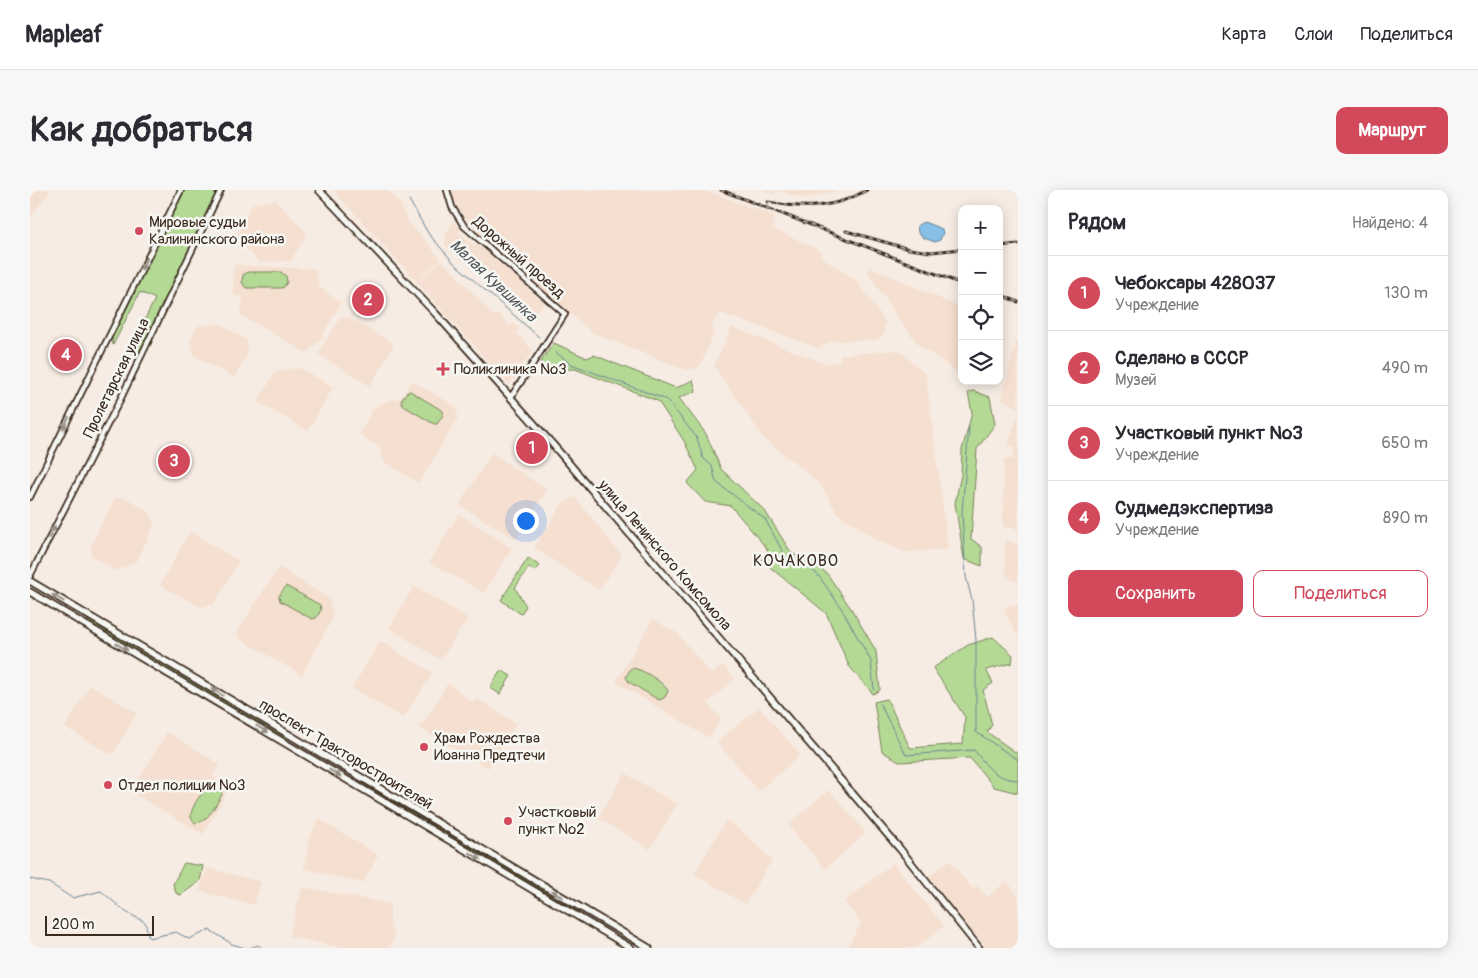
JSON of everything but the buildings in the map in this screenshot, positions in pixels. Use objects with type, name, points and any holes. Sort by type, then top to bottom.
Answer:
[{"type":"main road","name":"улица Ленинского Комсомола","points":[[319,190],[511,397],[857,798],[978,947]]},
{"type":"main road","name":"проспект Тракторостроителей","points":[[30,581],[649,948]]},
{"type":"main road","name":"проспект Тракторостроителей","points":[[30,592],[631,948]]},
{"type":"main road","points":[[293,748],[298,740]]},
{"type":"main road","points":[[578,917],[583,909]]},
{"type":"street","name":"Пролетарская улица","points":[[30,497],[181,190]]},
{"type":"street","name":"Пролетарская улица","points":[[30,576],[121,398],[221,190]]},
{"type":"street","name":"Дорожный проезд","points":[[448,190],[452,207],[467,230],[565,314],[511,397]]},
{"type":"shaded area","points":[[30,190],[50,190],[50,192],[30,217]]},
{"type":"shaded area","points":[[333,190],[388,190],[401,205],[407,220],[441,259],[422,275],[418,283]]},
{"type":"shaded area","points":[[451,190],[704,190],[775,216],[772,228],[821,251],[821,257],[856,280],[885,321],[884,335],[876,340],[831,341],[819,348],[721,313],[712,324],[714,332],[701,365],[695,369],[686,370],[593,333],[479,234],[479,230],[467,220],[453,200]]},
{"type":"shaded area","points":[[764,190],[775,190],[774,194]]},
{"type":"shaded area","points":[[775,190],[843,190],[804,198]]},
{"type":"shaded area","points":[[275,200],[307,233],[291,261],[259,262],[236,237],[252,204]]},
{"type":"shaded area","points":[[452,220],[461,229],[459,233],[471,243],[479,246],[545,304],[533,314],[445,246],[447,231],[451,227]]},
{"type":"shaded area","points":[[442,260],[494,316],[498,313],[510,326],[513,323],[519,329],[516,332],[533,351],[509,385],[418,283],[423,279],[423,276]]},
{"type":"shaded area","points":[[234,265],[316,269],[318,286],[341,303],[321,338],[307,353],[240,315],[243,297],[233,294]]},
{"type":"shaded area","points":[[870,267],[958,306],[957,372],[920,346],[903,325],[868,273]]},
{"type":"shaded area","points":[[341,316],[351,319],[394,344],[370,386],[318,354]]},
{"type":"shaded area","points":[[220,324],[247,340],[248,354],[234,378],[195,356],[190,341],[198,326]]},
{"type":"shaded area","points":[[732,327],[826,364],[841,361],[840,355],[899,350],[926,375],[948,549],[905,552],[883,543],[838,514],[821,486],[804,470],[765,440],[714,366]]},
{"type":"shaded area","points":[[1018,341],[1018,408],[1002,399],[1016,342]]},
{"type":"shaded area","points":[[300,368],[333,387],[308,431],[258,402],[275,372]]},
{"type":"shaded area","points":[[412,381],[455,406],[458,417],[419,483],[384,462],[380,448],[359,434],[373,409],[384,402],[401,398]]},
{"type":"shaded area","points":[[1018,415],[1018,530],[1013,527],[1003,527],[1004,459],[1014,459],[1014,448],[1008,444]]},
{"type":"shaded area","points":[[492,453],[547,490],[516,539],[459,505]]},
{"type":"shaded area","points":[[124,497],[148,511],[155,522],[137,561],[116,571],[92,556],[90,547],[115,498]]},
{"type":"shaded area","points":[[575,497],[622,556],[599,590],[534,548],[563,503]]},
{"type":"shaded area","points":[[459,514],[512,548],[484,593],[429,562]]},
{"type":"shaded area","points":[[190,531],[239,561],[214,604],[201,607],[160,585]]},
{"type":"shaded area","points":[[1006,540],[1018,545],[1018,582],[1006,576]]},
{"type":"shaded area","points":[[279,567],[329,599],[333,617],[302,675],[240,639],[237,632]]},
{"type":"shaded area","points":[[414,586],[468,618],[441,660],[389,628]]},
{"type":"shaded area","points":[[1009,605],[1018,605],[1018,637],[1004,612]]},
{"type":"shaded area","points":[[653,619],[677,633],[711,674],[723,665],[735,679],[707,703],[721,719],[709,738],[616,682]]},
{"type":"shaded area","points":[[380,641],[433,673],[403,718],[352,688]]},
{"type":"shaded area","points":[[448,683],[472,702],[478,699],[516,724],[488,768],[420,728]]},
{"type":"shaded area","points":[[90,685],[137,713],[112,755],[65,727]]},
{"type":"shaded area","points":[[759,707],[800,755],[759,791],[717,742]]},
{"type":"shaded area","points":[[167,732],[220,764],[212,776],[229,788],[203,834],[131,792]]},
{"type":"shaded area","points":[[625,773],[677,804],[650,849],[598,818]]},
{"type":"shaded area","points":[[829,790],[866,833],[825,869],[788,825]]},
{"type":"shaded area","points":[[319,819],[378,855],[363,883],[304,869],[309,838]]},
{"type":"shaded area","points":[[726,820],[738,828],[772,860],[745,904],[694,874]]},
{"type":"shaded area","points":[[949,860],[973,889],[977,886],[987,897],[1007,881],[1018,896],[1018,948],[986,948],[928,877]]},
{"type":"shaded area","points":[[893,863],[944,926],[916,948],[847,948],[861,923],[844,902]]},
{"type":"shaded area","points":[[207,868],[261,882],[254,905],[199,891]]},
{"type":"shaded area","points":[[302,887],[390,904],[390,926],[395,936],[390,948],[342,948],[289,936]]},
{"type":"green space","points":[[181,190],[221,190],[142,353],[128,353],[155,299],[140,292],[113,345],[111,331]]},
{"type":"green space","points":[[248,272],[281,272],[286,276],[287,282],[281,288],[248,288],[242,282],[243,275]]},
{"type":"green space","points":[[554,343],[587,358],[594,355],[676,388],[693,380],[696,391],[679,398],[706,434],[721,469],[765,511],[792,554],[811,560],[828,575],[852,610],[876,651],[880,690],[873,694],[849,666],[826,613],[761,560],[768,550],[731,506],[705,502],[687,483],[698,470],[684,441],[658,401],[575,369],[549,370],[540,362]]},
{"type":"green space","points":[[410,391],[443,411],[443,415],[437,424],[402,405],[401,401],[406,393]]},
{"type":"green space","points":[[974,391],[990,397],[995,424],[977,449],[971,539],[982,547],[982,566],[964,559],[955,503],[961,475],[962,450],[972,413],[968,392]]},
{"type":"green space","points":[[528,558],[540,566],[535,571],[529,567],[515,588],[526,606],[521,614],[501,600]]},
{"type":"green space","points":[[286,586],[320,605],[321,610],[316,618],[312,619],[280,601],[279,596]]},
{"type":"green space","points":[[88,620],[288,738],[287,740],[87,622]]},
{"type":"green space","points":[[993,637],[1013,655],[1012,663],[986,670],[993,683],[983,690],[992,725],[987,732],[1018,754],[1018,793],[994,787],[970,758],[899,762],[882,751],[874,702],[887,699],[910,748],[963,744],[965,717],[933,668],[968,645]]},
{"type":"green space","points":[[631,668],[645,673],[662,684],[668,691],[665,697],[660,700],[657,699],[629,682],[626,677]]},
{"type":"green space","points":[[501,670],[511,676],[500,694],[490,688]]},
{"type":"green space","points":[[358,781],[579,910],[578,912],[358,783]]},
{"type":"green space","points":[[216,785],[221,790],[222,795],[207,817],[195,823],[191,818],[191,813],[195,803],[207,789]]},
{"type":"green space","points":[[184,863],[203,866],[200,881],[181,895],[176,893],[173,884]]},
{"type":"water","points":[[924,222],[942,229],[943,234],[940,240],[935,242],[924,238],[918,233],[917,226]]},
{"type":"waterway","name":"Малая Кувшинка","points":[[409,200],[428,233],[454,263],[539,337]]},
{"type":"waterway","name":"Малая Кувшинка","points":[[555,352],[571,364],[667,400],[697,438],[703,458],[712,466],[716,482],[765,519],[790,565],[807,566],[818,575],[840,606],[871,661],[874,690]]},
{"type":"waterway","points":[[969,427],[962,513],[966,577],[972,600],[976,640],[976,732],[1018,760]]},
{"type":"waterway","name":"Малая Кувшинка","points":[[880,704],[906,755],[974,750],[997,775],[1018,780]]},
{"type":"waterway","points":[[30,879],[49,883],[72,898],[101,891],[126,912],[145,922],[149,938],[176,932],[189,939],[210,930],[232,944],[245,948]]},
{"type":"waterway","points":[[250,948],[258,945],[262,948]]},
{"type":"railway","points":[[721,190],[958,282]]},
{"type":"railway","points":[[768,202],[794,206],[819,206],[843,201],[867,190]]},
{"type":"railway","points":[[846,231],[909,249],[931,252],[958,249]]},
{"type":"railway","points":[[1003,246],[1018,244]]},
{"type":"railway","points":[[1001,295],[1018,302]]},
{"type":"place","name":"Мировые судьи Калининского района","points":[[139,231]]},
{"type":"place","name":"Сделано в СССР","points":[[368,300]]},
{"type":"place","name":"Судмедэкспертиза","points":[[66,355]]},
{"type":"place","name":"Поликлиника №3","points":[[443,369]]},
{"type":"place","name":"Чебоксары 428037","points":[[532,448]]},
{"type":"place","name":"Участковый пункт №3","points":[[174,461]]},
{"type":"place","name":"Храм Рождества Иоанна Предтечи","points":[[424,747]]},
{"type":"place","name":"Отдел полиции №3","points":[[108,785]]},
{"type":"place","name":"Участковый пункт №2","points":[[508,821]]},
{"type":"district","name":"КОЧАКОВО","points":[[796,560]]}]
